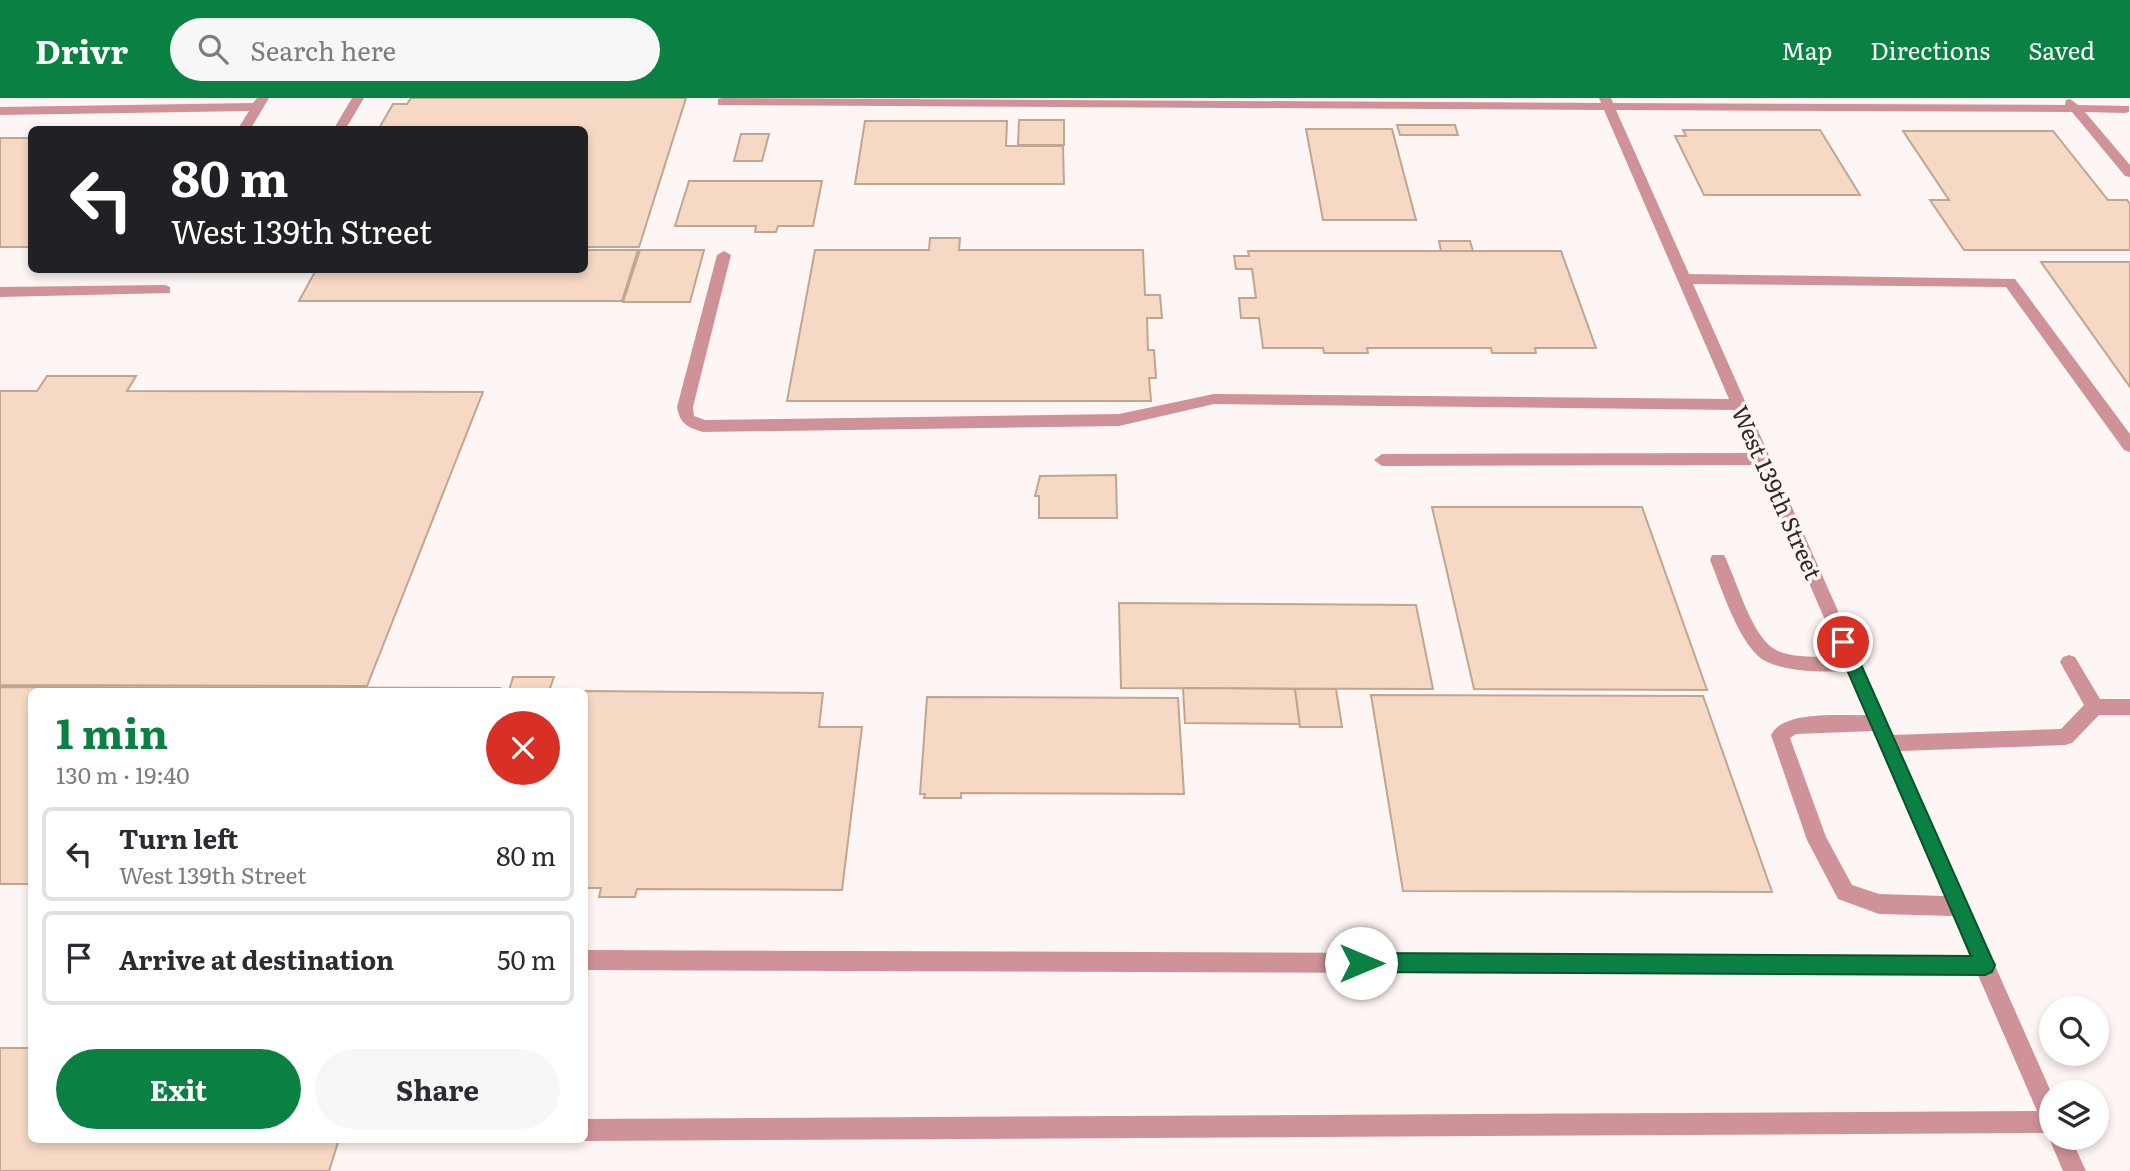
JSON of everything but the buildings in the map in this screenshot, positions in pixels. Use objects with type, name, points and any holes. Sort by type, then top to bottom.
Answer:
[{"type":"street","points":[[342,126],[358,98]]},
{"type":"street","points":[[0,111],[260,102]]},
{"type":"street","points":[[245,126],[260,102]]},
{"type":"street","points":[[722,102],[2069,103],[2125,109]]},
{"type":"street","name":"West 139th Street","points":[[1607,102],[2039,1092]]},
{"type":"street","points":[[2069,103],[2130,173]]},
{"type":"street","points":[[724,255],[685,407],[687,419],[703,426],[1119,420],[1214,399],[1739,405]]},
{"type":"street","points":[[1685,279],[2010,282],[2130,446]]},
{"type":"street","points":[[0,292],[165,290]]},
{"type":"street","points":[[1382,460],[1763,458]]},
{"type":"street","points":[[1718,561],[1754,638],[1767,654],[1791,661],[1853,665]]},
{"type":"street","points":[[2069,662],[2095,707]]},
{"type":"street","points":[[1888,743],[2065,737],[2095,707],[2130,707]]},
{"type":"street","points":[[1879,723],[1793,726],[1780,735],[1817,840],[1845,892],[1879,904],[1958,906]]},
{"type":"street","points":[[588,960],[1985,965]]},
{"type":"street","points":[[588,1130],[2039,1120]]},
{"type":"street","points":[[2065,1150],[2074,1171]]},
{"type":"route","points":[[1361,963],[1985,965],[1843,642]]}]
